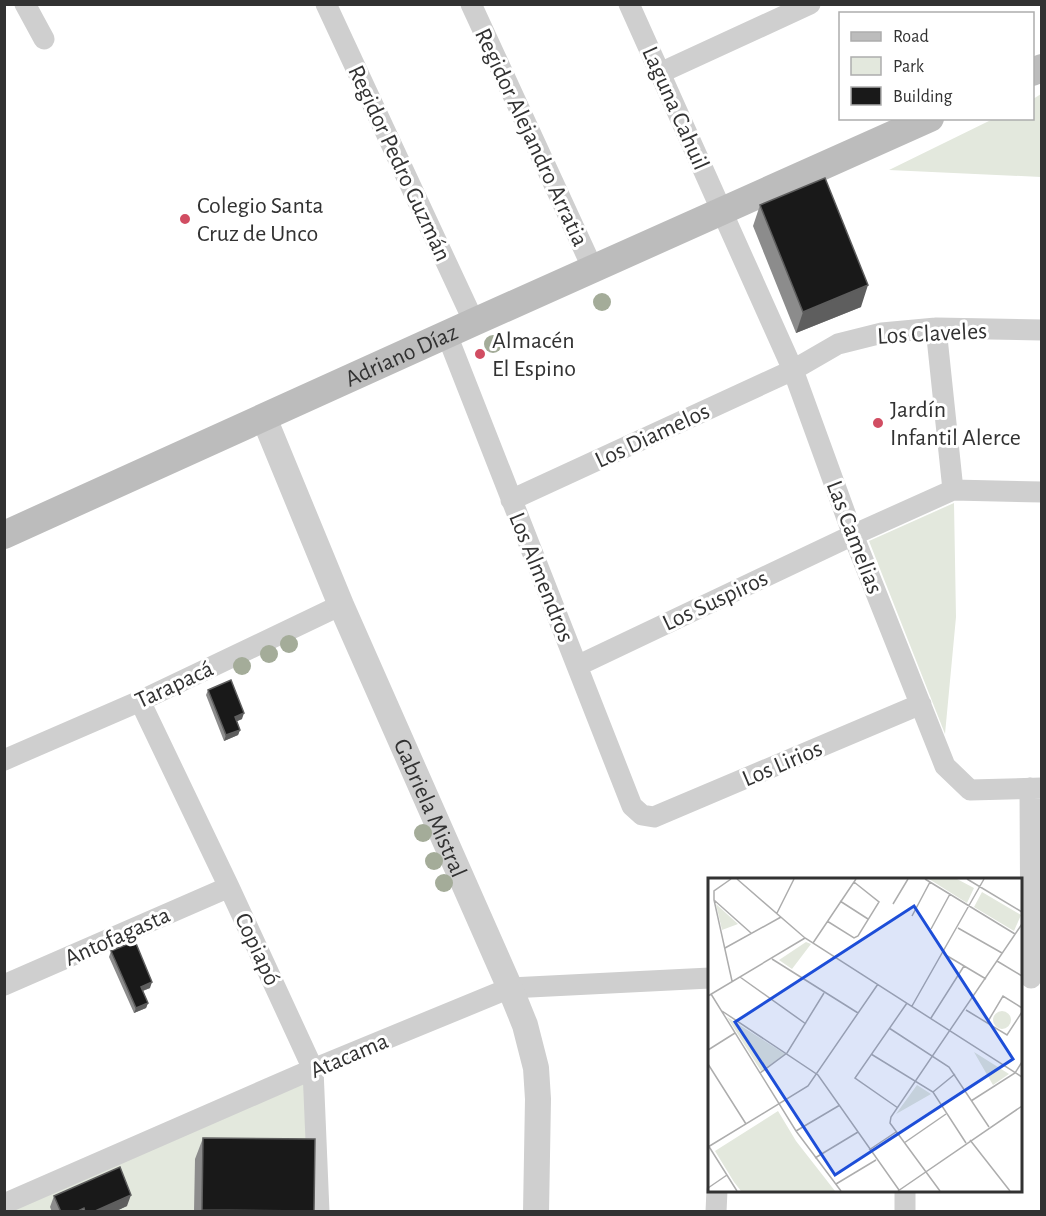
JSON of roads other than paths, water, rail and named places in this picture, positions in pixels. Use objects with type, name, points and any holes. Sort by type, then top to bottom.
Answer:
[{"type":"main road","name":"Adriano Díaz","points":[[4,535],[926,120]]},
{"type":"street","points":[[25,4],[44,39]]},
{"type":"street","name":"Regidor Pedro Guzmán","points":[[326,4],[474,322]]},
{"type":"street","name":"Regidor Alejandro Arratia","points":[[471,4],[593,269]]},
{"type":"street","name":"Laguna Cahuil","points":[[629,4],[723,212]]},
{"type":"street","points":[[660,74],[788,9],[810,4]]},
{"type":"street","name":"Las Camelias","points":[[723,212],[793,370],[852,535],[945,766],[970,790],[1036,788]]},
{"type":"street","points":[[936,328],[953,490],[1041,492]]},
{"type":"street","name":"Los Claveles","points":[[793,370],[838,344],[882,333],[936,328],[1041,330]]},
{"type":"street","name":"Los Almendros","points":[[447,336],[632,806],[642,815]]},
{"type":"street","name":"Los Diamelos","points":[[511,500],[793,370]]},
{"type":"street","name":"Gabriela Mistral","points":[[264,418],[341,605],[525,1025],[536,1068],[538,1099],[536,1212]]},
{"type":"street","name":"Los Suspiros","points":[[577,666],[852,535],[953,490]]},
{"type":"street","name":"Tarapacá","points":[[4,760],[140,701],[341,605]]},
{"type":"street","name":"Copiapó","points":[[140,701],[313,1069],[320,1212]]},
{"type":"street","name":"Los Lirios","points":[[642,815],[654,817],[921,704]]},
{"type":"street","points":[[1031,977],[1036,788]]},
{"type":"street","name":"Antofagasta","points":[[4,985],[229,887]]},
{"type":"street","name":"Atacama","points":[[4,1204],[313,1069],[510,988],[708,978]]},
{"type":"street","points":[[716,1212],[717,1192]]},
{"type":"street","points":[[905,1192],[905,1212]]},
{"type":"place","name":"Colegio Santa Cruz de Unco","points":[[185,219]]},
{"type":"place","name":"Almacén El Espino","points":[[480,354]]},
{"type":"place","name":"Jardín Infantil Alerce","points":[[878,423]]}]
